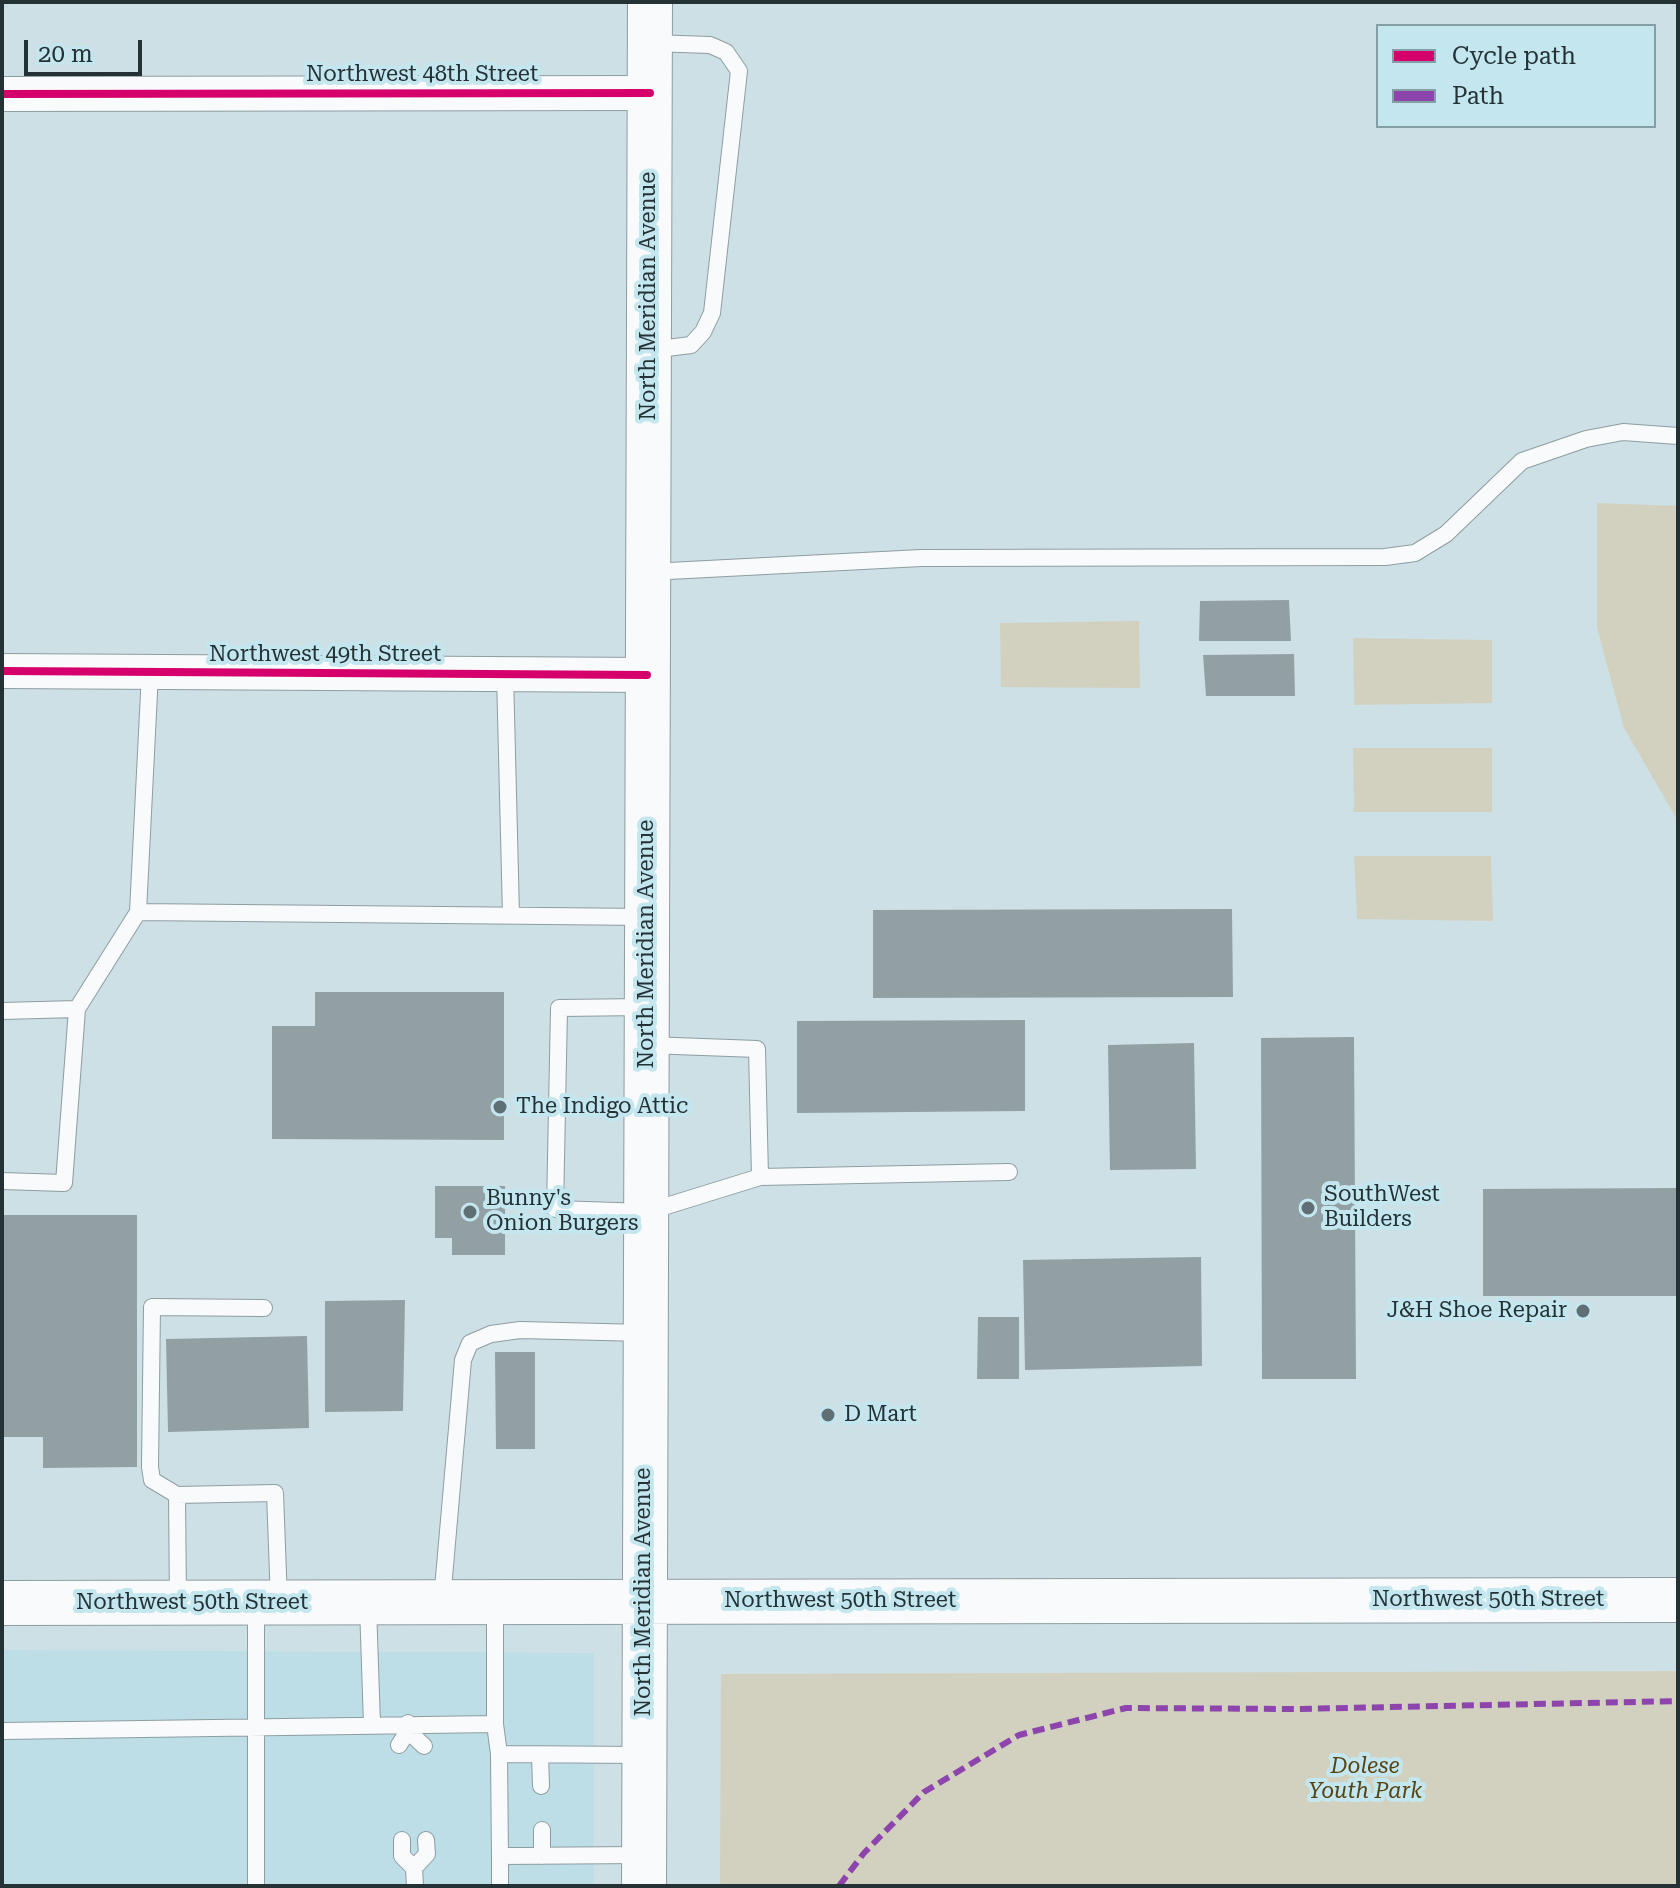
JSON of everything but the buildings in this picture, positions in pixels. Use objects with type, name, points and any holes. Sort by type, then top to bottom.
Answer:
[{"type":"main road","name":"North Meridian Avenue","points":[[644,1870],[650,22]]},
{"type":"main road","name":"Northwest 50th Street","points":[[2,1603],[1678,1600]]},
{"type":"street","name":"Northwest 48th Street","points":[[2,94],[650,93]]},
{"type":"street","name":"Northwest 49th Street","points":[[2,671],[647,675]]},
{"type":"lane","points":[[649,351],[691,345],[703,332],[712,313],[739,71],[726,52],[650,22]]},
{"type":"lane","points":[[648,572],[921,558],[1385,557],[1415,553],[1446,534],[1522,461],[1586,439],[1623,432],[1678,436]]},
{"type":"lane","points":[[2,1181],[64,1183],[77,1009],[138,912],[150,673]]},
{"type":"lane","points":[[505,674],[511,915]]},
{"type":"lane","points":[[138,912],[647,917]]},
{"type":"lane","points":[[760,1177],[757,1049],[559,1008],[555,1209],[647,1212],[760,1177],[1009,1172]]},
{"type":"lane","points":[[2,1011],[77,1009]]},
{"type":"lane","points":[[256,1886],[258,1726],[275,1493],[177,1495],[152,1480],[152,1307],[264,1308]]},
{"type":"lane","points":[[442,1604],[463,1360],[470,1343],[491,1334],[520,1330],[647,1333]]},
{"type":"lane","points":[[177,1495],[178,1603]]},
{"type":"lane","points":[[368,1603],[372,1724]]},
{"type":"lane","points":[[495,1604],[500,1886]]},
{"type":"lane","points":[[2,1731],[372,1724],[405,1733],[424,1746]]},
{"type":"lane","points":[[405,1733],[495,1724]]},
{"type":"lane","points":[[499,1754],[644,1755]]},
{"type":"lane","points":[[540,1755],[541,1786]]},
{"type":"lane","points":[[542,1830],[542,1856]]},
{"type":"lane","points":[[402,1840],[402,1856],[414,1868],[415,1886]]},
{"type":"lane","points":[[414,1868],[427,1854],[426,1840]]},
{"type":"lane","points":[[500,1856],[542,1856],[644,1870]]},
{"type":"shaded area","points":[[2,1650],[594,1653],[594,1886],[2,1886]]},
{"type":"green space","points":[[1597,503],[1678,506],[1678,821],[1624,728],[1597,628]]},
{"type":"green space","points":[[1139,621],[1140,688],[1001,687],[1000,623]]},
{"type":"green space","points":[[1353,638],[1492,640],[1492,703],[1354,705]]},
{"type":"green space","points":[[1353,748],[1492,748],[1492,812],[1354,812]]},
{"type":"green space","points":[[1354,856],[1491,856],[1493,921],[1357,919]]},
{"type":"green space","name":"Dolese Youth Park","points":[[1678,1671],[1678,1886],[720,1886],[721,1674]]},
{"type":"marked path","points":[[839,1886],[864,1853],[924,1792],[1019,1735],[1126,1708],[1297,1709],[1678,1701]]},
{"type":"cycle path","points":[[2,94],[650,93]]},
{"type":"cycle path","points":[[2,671],[647,675]]},
{"type":"place","name":"The Indigo Attic","points":[[500,1107]]},
{"type":"place","name":"SouthWest Builders","points":[[1308,1208]]},
{"type":"place","name":"Bunny's Onion Burgers","points":[[470,1212]]},
{"type":"place","name":"J&H Shoe Repair","points":[[1583,1311]]},
{"type":"place","name":"D Mart","points":[[828,1415]]}]
